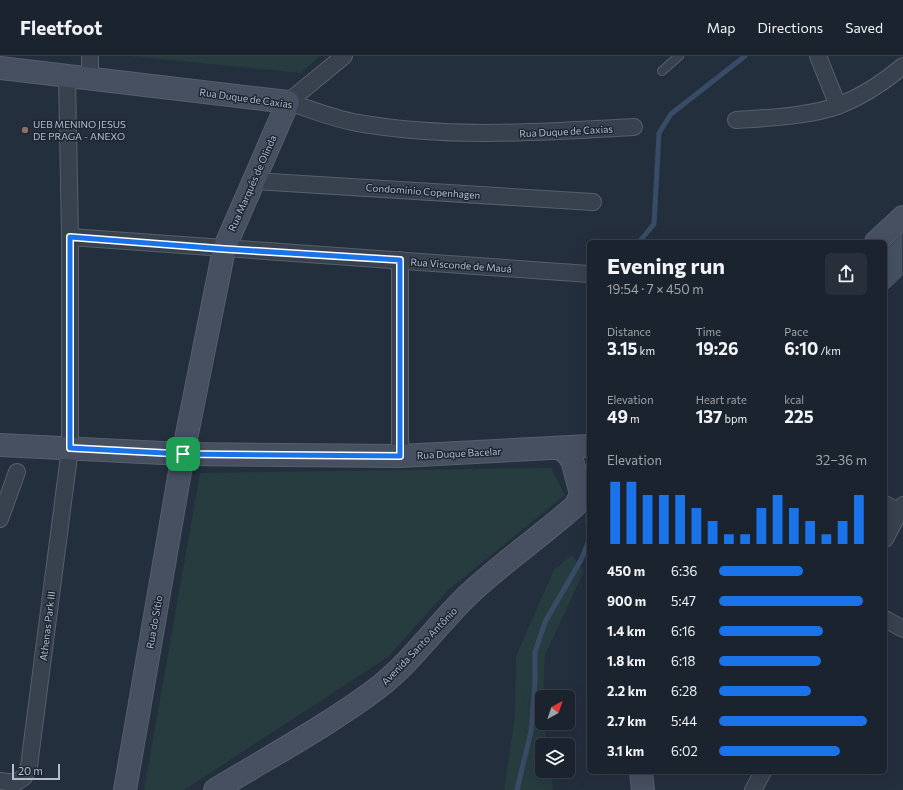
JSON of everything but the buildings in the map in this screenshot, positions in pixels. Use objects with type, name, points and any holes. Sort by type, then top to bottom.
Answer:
[{"type":"street","points":[[90,56],[90,79]]},
{"type":"street","name":"Rua Marquês de Olinda","points":[[183,454],[224,249],[288,102],[344,56]]},
{"type":"street","points":[[818,56],[838,106]]},
{"type":"street","points":[[736,120],[771,118],[838,106],[869,91],[903,66]]},
{"type":"street","name":"Rua Duque de Caxias","points":[[0,68],[288,102],[356,123],[420,130],[512,134],[634,127]]},
{"type":"street","name":"Athenas Park III","points":[[0,781],[15,783],[24,777],[29,766],[70,448],[70,237],[67,76]]},
{"type":"street","name":"Condomínio Copenhagen","points":[[254,181],[593,202]]},
{"type":"street","points":[[878,240],[903,217]]},
{"type":"street","name":"Rua Visconde de Mauá","points":[[70,237],[587,274]]},
{"type":"street","points":[[400,260],[400,456]]},
{"type":"street","name":"Rua Duque Bacelar","points":[[0,445],[183,454],[400,456],[587,446]]},
{"type":"street","points":[[558,448],[570,455],[583,485]]},
{"type":"street","points":[[583,485],[579,454],[587,448]]},
{"type":"street","name":"Rua do Sítio","points":[[125,790],[183,454]]},
{"type":"street","points":[[0,519],[17,472]]},
{"type":"street","name":"Avenida Santo Antônio","points":[[216,790],[355,704],[380,686],[402,665],[467,596],[496,569],[569,511],[583,485]]},
{"type":"street","points":[[887,505],[901,509],[887,535]]},
{"type":"street","points":[[887,620],[903,629]]},
{"type":"street","points":[[641,774],[643,790]]},
{"type":"street","points":[[753,790],[762,774]]},
{"type":"lane","points":[[662,71],[679,56]]},
{"type":"green space","points":[[130,56],[320,56],[301,73]]},
{"type":"green space","points":[[551,468],[565,495],[447,591],[388,657],[184,790],[144,790],[200,473]]},
{"type":"green space","points":[[572,555],[584,571],[545,655],[543,690],[535,690],[535,730],[545,730],[546,738],[535,738],[535,778],[552,778],[553,790],[504,790],[515,717],[516,656],[554,570]]},
{"type":"waterway","points":[[641,240],[654,224],[659,133],[671,114],[745,56]]},
{"type":"waterway","points":[[517,790],[531,731],[535,681],[535,652],[545,622],[581,560],[587,545]]},
{"type":"place","name":"UEB MENINO JESUS DE PRAGA - ANEXO","points":[[25,130]]},
{"type":"route","points":[[70,237],[224,249],[400,260],[400,456],[183,454],[70,448],[70,237]]}]
